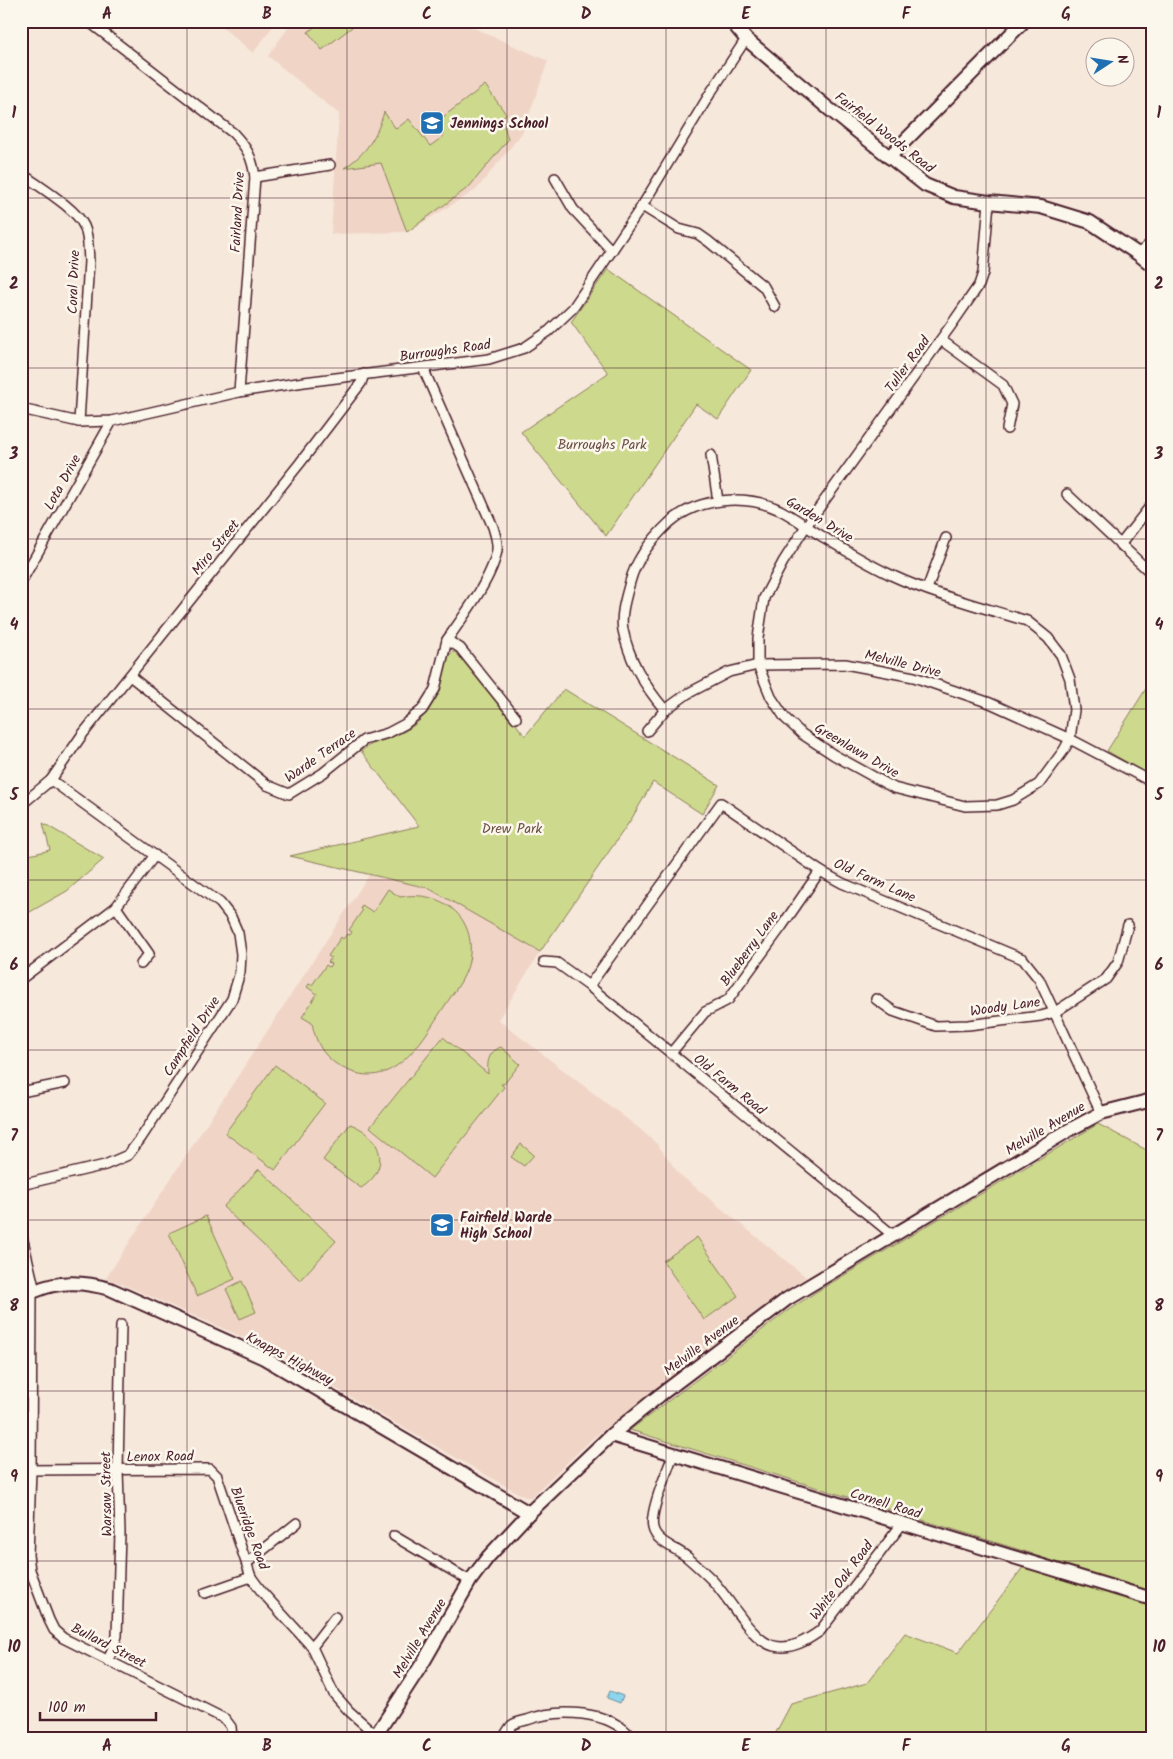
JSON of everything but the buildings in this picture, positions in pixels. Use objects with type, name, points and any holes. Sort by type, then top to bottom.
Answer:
[{"type":"street","name":"Fairland Drive","points":[[88,21],[232,133],[247,148],[253,163],[255,177],[239,392]]},
{"type":"street","name":"Fairfield Woods Road","points":[[731,21],[746,39],[926,184],[954,197],[1041,207],[1090,222],[1152,265]]},
{"type":"street","points":[[889,156],[1024,21]]},
{"type":"street","name":"Burroughs Road","points":[[21,409],[79,422],[112,421],[239,392],[489,359],[524,348],[549,331],[573,308],[642,206],[711,92],[746,39]]},
{"type":"street","points":[[255,177],[330,165]]},
{"type":"street","name":"Coral Drive","points":[[21,173],[71,210],[84,225],[88,240],[89,261],[79,422]]},
{"type":"street","points":[[555,178],[573,209],[612,251]]},
{"type":"street","name":"Tuller Road","points":[[806,526],[979,285],[983,273],[989,202]]},
{"type":"street","points":[[642,206],[679,229],[698,234],[708,240],[764,287],[775,307]]},
{"type":"street","points":[[1138,254],[1152,242]]},
{"type":"street","points":[[941,340],[1003,385],[1012,404],[1007,429]]},
{"type":"street","name":"Warde Terrace","points":[[130,676],[267,785],[289,794],[323,774],[364,740],[388,733],[405,724],[422,710],[435,688],[447,640],[468,610],[492,567],[497,549],[493,527],[423,368]]},
{"type":"street","name":"Miro Street","points":[[21,805],[51,780],[82,734],[306,455],[361,383],[364,374]]},
{"type":"street","name":"Lota Drive","points":[[21,582],[112,421]]},
{"type":"street","points":[[710,455],[718,501]]},
{"type":"street","points":[[1067,494],[1152,574]]},
{"type":"street","name":"Garden Drive","points":[[665,710],[654,697],[635,666],[623,629],[624,603],[631,578],[641,556],[655,536],[676,518],[699,506],[718,501],[752,501],[778,509],[868,563],[893,575],[927,589],[1027,622],[1048,638],[1060,654],[1070,679],[1074,710],[1070,739]]},
{"type":"street","points":[[1120,545],[1152,504]]},
{"type":"street","name":"Greenlawn Drive","points":[[806,526],[783,562],[764,598],[758,638],[758,665],[771,697],[785,718],[802,734],[834,755],[894,788],[966,806],[982,807],[1013,800],[1038,784],[1070,739]]},
{"type":"street","points":[[927,589],[946,538]]},
{"type":"street","points":[[447,640],[460,648],[516,718]]},
{"type":"street","name":"Melville Drive","points":[[648,731],[665,710],[687,694],[729,672],[758,665],[845,664],[914,677],[990,703],[1070,739],[1152,782]]},
{"type":"street","name":"Campfield Drive","points":[[21,1185],[105,1165],[128,1155],[232,999],[240,972],[241,954],[238,933],[231,917],[220,903],[51,780]]},
{"type":"street","name":"Old Farm Lane","points":[[589,986],[721,802],[820,871],[842,883],[1023,958],[1039,979],[1101,1113]]},
{"type":"street","points":[[21,979],[116,907],[155,855]]},
{"type":"street","name":"Blueberry Lane","points":[[671,1053],[705,1012],[728,1000],[820,871]]},
{"type":"street","points":[[116,907],[149,954],[141,964]]},
{"type":"street","name":"Woody Lane","points":[[876,999],[893,1011],[936,1026],[977,1024],[1041,1016],[1055,1012],[1106,979],[1118,962],[1128,925]]},
{"type":"street","name":"Old Farm Road","points":[[544,962],[557,963],[589,986],[894,1236]]},
{"type":"street","points":[[21,1092],[66,1083]]},
{"type":"street","name":"Melville Avenue","points":[[375,1736],[424,1661],[470,1581],[488,1557],[530,1513],[611,1435],[660,1395],[787,1299],[1071,1128],[1101,1113],[1152,1100]]},
{"type":"street","name":"Bullard Street","points":[[21,1232],[29,1294],[26,1470],[28,1555],[30,1570],[49,1620],[54,1630],[63,1638],[225,1719],[231,1727],[232,1738]]},
{"type":"street","name":"Knapps Highway","points":[[29,1294],[55,1285],[74,1283],[91,1284],[110,1289],[261,1356],[530,1513]]},
{"type":"street","name":"Warsaw Street","points":[[108,1661],[117,1636],[120,1533],[118,1470],[121,1325]]},
{"type":"street","name":"Cornell Road","points":[[611,1435],[1152,1599]]},
{"type":"street","name":"White Oak Road","points":[[673,1455],[652,1518],[653,1530],[662,1541],[686,1556],[714,1582],[754,1634],[773,1646],[790,1646],[806,1641],[820,1631],[902,1524]]},
{"type":"street","name":"Lenox Road","points":[[26,1470],[210,1469]]},
{"type":"street","name":"Blueridge Road","points":[[210,1469],[216,1476],[248,1562],[251,1577],[262,1592],[312,1647],[334,1694],[349,1712],[375,1736]]},
{"type":"street","points":[[248,1562],[297,1523]]},
{"type":"street","points":[[394,1536],[470,1581]]},
{"type":"street","points":[[205,1594],[251,1577]]},
{"type":"street","points":[[312,1647],[335,1617]]},
{"type":"street","points":[[503,1738],[512,1725],[533,1717],[580,1713],[607,1719],[632,1738]]},
{"type":"shaded area","points":[[215,21],[277,21],[253,53]]},
{"type":"shaded area","name":"Jennings School","points":[[293,21],[458,21],[548,61],[523,132],[476,190],[407,232],[331,234],[339,114],[268,56]]},
{"type":"shaded area","name":"Fairfield Warde High School","points":[[369,875],[428,888],[540,952],[498,1020],[640,1129],[658,1145],[679,1174],[806,1277],[697,1356],[592,1439],[531,1497],[525,1497],[267,1348],[106,1278]]},
{"type":"green space","points":[[322,21],[360,21],[322,50],[308,32]]},
{"type":"green space","points":[[485,85],[506,114],[500,121],[503,121],[508,140],[469,187],[407,232],[381,163],[344,168],[359,157],[370,144],[384,112],[396,129],[409,119],[430,146],[444,136],[435,123]]},
{"type":"green space","name":"Burroughs Park","points":[[608,269],[751,370],[718,419],[696,404],[606,536],[521,432],[608,373],[571,322]]},
{"type":"green space","name":"Drew Park","points":[[453,652],[461,653],[464,656],[525,736],[564,689],[719,785],[702,814],[653,782],[632,818],[540,952],[428,888],[290,856],[419,826],[361,751],[372,744],[405,731],[425,715],[432,705],[442,682],[447,656]]},
{"type":"green space","points":[[1152,679],[1152,777],[1107,751]]},
{"type":"green space","points":[[43,823],[104,859],[67,891],[21,917],[21,857],[50,850]]},
{"type":"green space","points":[[388,889],[400,897],[429,897],[442,902],[453,910],[462,919],[468,931],[470,945],[469,961],[459,985],[415,1049],[391,1069],[377,1074],[361,1074],[343,1068],[331,1060],[322,1050],[312,1023],[302,1017],[317,994],[307,987],[309,984],[312,985],[326,965],[329,967],[331,964],[328,962],[331,958],[328,956],[341,937],[343,939],[352,932],[349,930],[362,911],[360,909],[362,905],[373,912]]},
{"type":"green space","points":[[443,1037],[488,1074],[489,1058],[493,1052],[501,1047],[520,1064],[504,1084],[501,1084],[504,1087],[432,1178],[370,1127]]},
{"type":"green space","points":[[275,1065],[325,1103],[275,1170],[225,1133]]},
{"type":"green space","points":[[350,1124],[370,1136],[376,1144],[379,1153],[380,1162],[377,1172],[361,1188],[323,1160]]},
{"type":"green space","points":[[1098,1124],[1152,1153],[1152,1738],[773,1738],[791,1704],[867,1683],[905,1633],[958,1653],[1033,1554],[630,1430],[787,1311],[816,1292]]},
{"type":"green space","points":[[521,1144],[534,1155],[524,1166],[511,1157]]},
{"type":"green space","points":[[259,1169],[336,1241],[300,1280],[223,1207]]},
{"type":"green space","points":[[206,1216],[235,1279],[197,1296],[169,1233]]},
{"type":"green space","points":[[697,1237],[738,1296],[704,1320],[663,1261]]},
{"type":"green space","points":[[242,1281],[256,1312],[240,1319],[226,1289]]},
{"type":"water","points":[[610,1691],[623,1696],[620,1703],[607,1698]]},
{"type":"place","name":"Jennings School","points":[[432,123]]},
{"type":"place","name":"Fairfield Warde High School","points":[[442,1225]]}]
